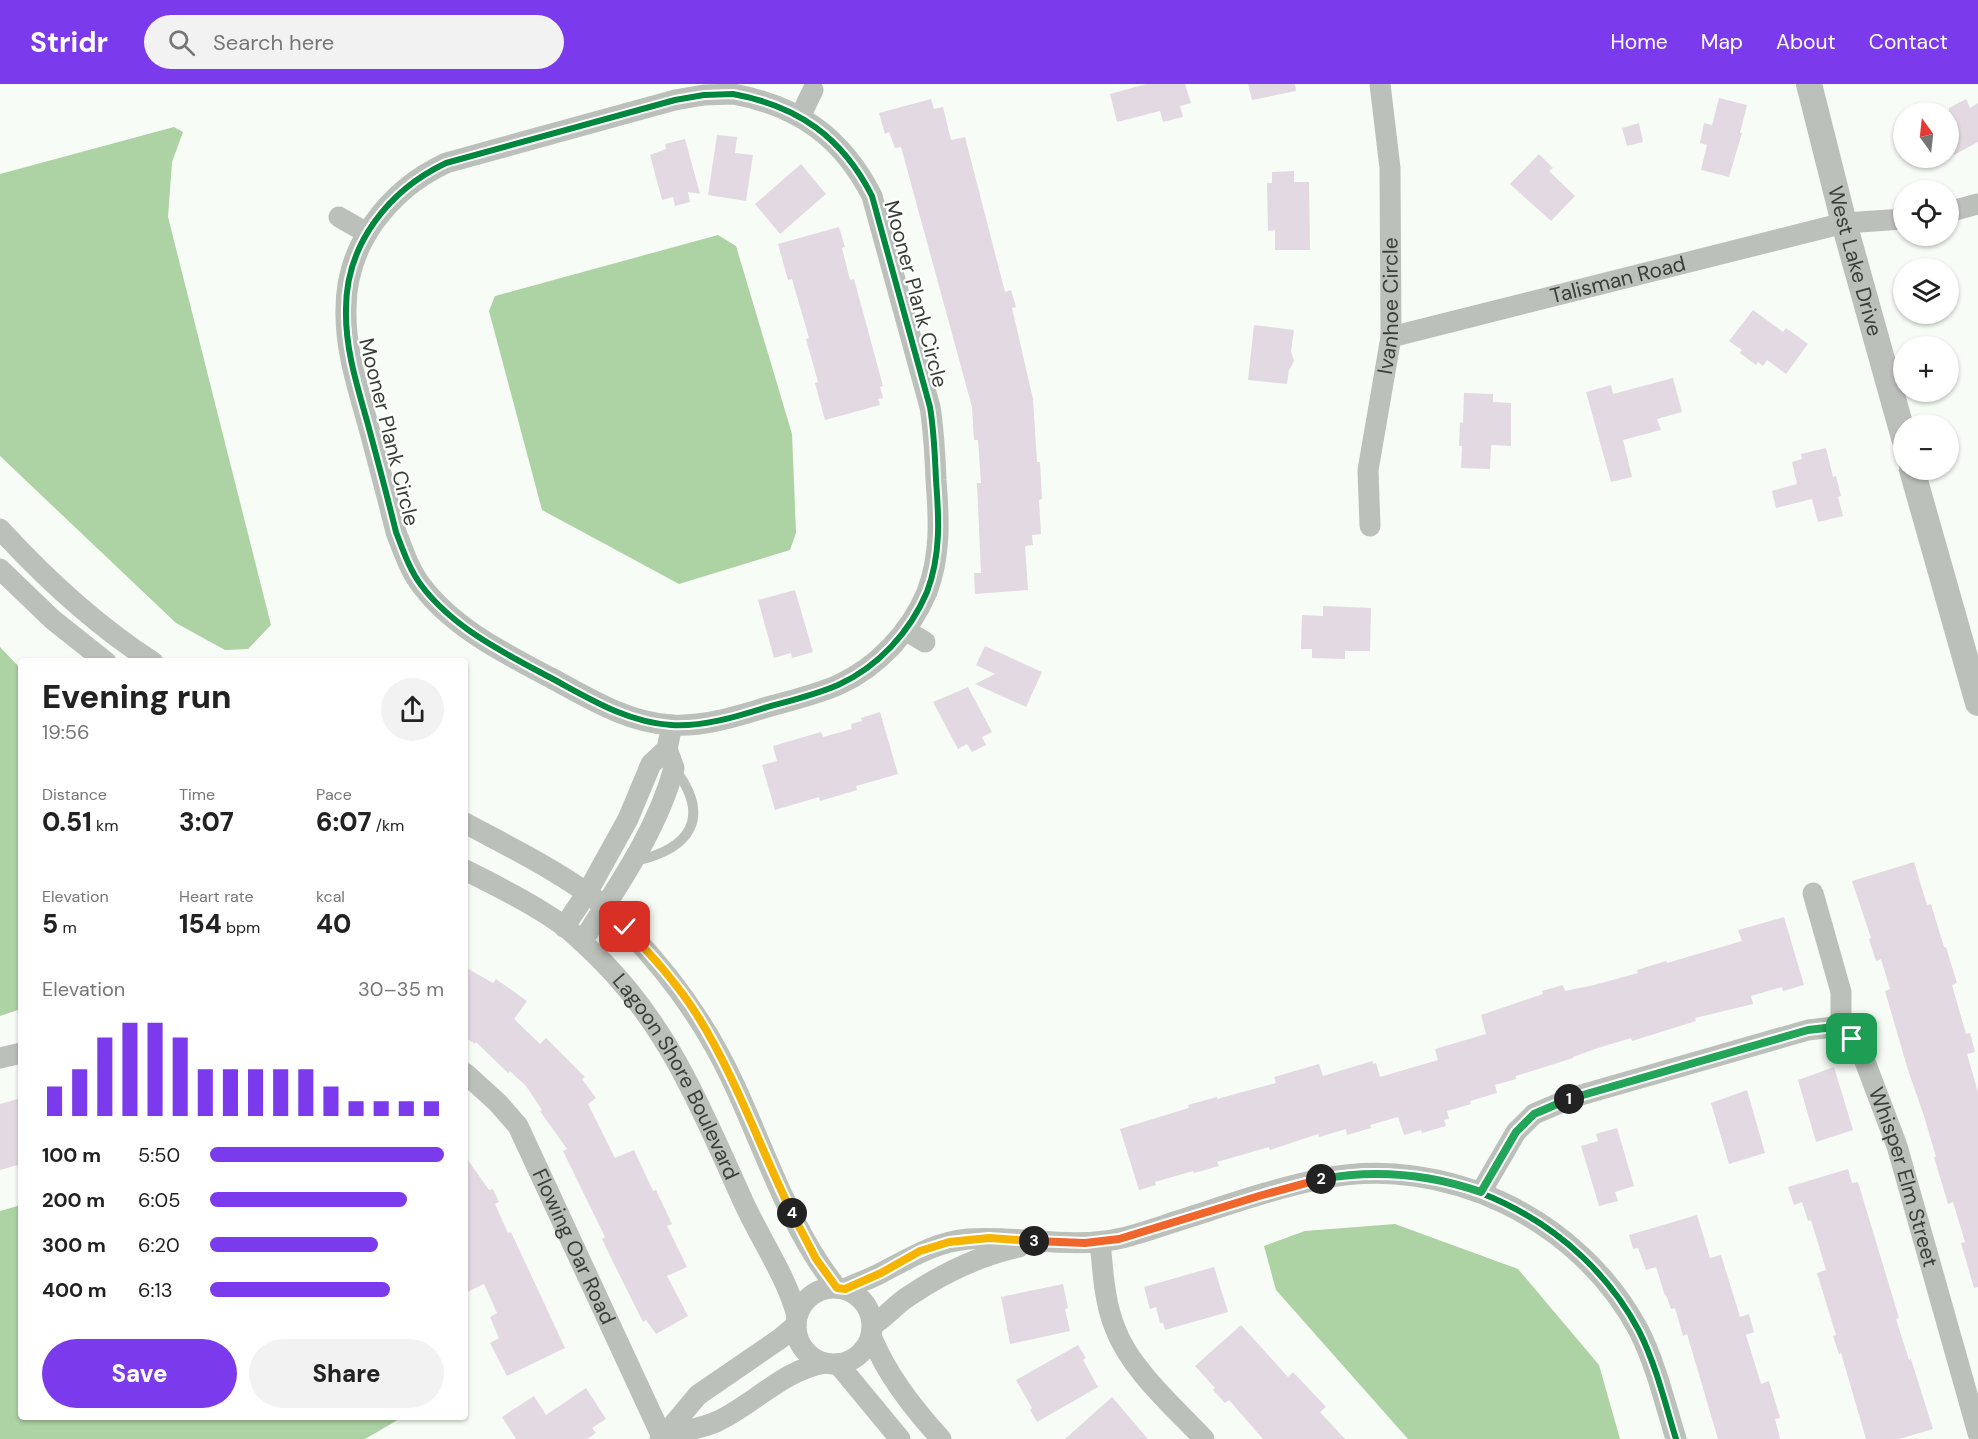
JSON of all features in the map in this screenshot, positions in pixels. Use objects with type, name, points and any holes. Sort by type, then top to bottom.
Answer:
[{"type":"street","name":"Ivanhoe Circle","points":[[1370,526],[1368,470],[1391,337],[1390,168],[1380,84]]},
{"type":"street","name":"West Lake Drive","points":[[1809,84],[1844,223],[1897,414]]},
{"type":"street","points":[[800,117],[813,90]]},
{"type":"street","name":"Mooner Plank Circle","points":[[733,94],[760,99],[800,117],[830,138],[847,156],[862,176],[872,196],[930,407],[934,433],[938,514],[937,555],[926,593],[905,630],[874,662],[857,675],[837,685],[736,717],[672,725],[651,723],[607,708],[490,646],[442,608],[413,573],[396,532],[351,362],[346,308],[350,279],[357,253],[367,233],[390,202],[424,173],[446,163],[632,111],[704,95],[733,94]]},
{"type":"street","points":[[1959,209],[1978,204]]},
{"type":"street","points":[[339,217],[367,233]]},
{"type":"street","name":"Talisman Road","points":[[1391,337],[1844,223],[1893,220]]},
{"type":"street","points":[[1915,480],[1978,703]]},
{"type":"street","points":[[0,529],[45,575],[148,658]]},
{"type":"street","points":[[0,569],[52,619],[101,658]]},
{"type":"street","points":[[905,630],[925,642]]},
{"type":"street","points":[[582,942],[632,861],[664,799],[672,725]]},
{"type":"street","points":[[564,927],[587,893],[628,819],[651,764],[670,758]]},
{"type":"street","name":"Lagoon Shore Boulevard","points":[[468,826],[587,893],[650,953],[697,1015],[732,1081],[816,1259],[841,1288]]},
{"type":"street","name":"Lagoon Shore Boulevard","points":[[468,872],[542,912],[564,927],[617,977],[641,1005],[677,1060],[749,1215],[788,1289],[796,1320]]},
{"type":"street","points":[[1481,1192],[1516,1132],[1534,1114],[1574,1097],[1808,1030],[1834,1027],[1841,1030],[1841,992],[1813,893]]},
{"type":"street","name":"Whisper Elm Street","points":[[1841,1030],[1852,1039],[1861,1052],[1897,1146],[1978,1432]]},
{"type":"street","points":[[0,1059],[18,1054]]},
{"type":"street","name":"Flowing Oar Road","points":[[468,1075],[498,1103],[518,1126],[662,1438]]},
{"type":"street","points":[[662,1438],[698,1395],[781,1338],[796,1320],[801,1306],[816,1292],[841,1288],[881,1273],[920,1251],[949,1242],[989,1238],[1049,1242],[1100,1242],[1140,1234],[1294,1185],[1352,1174],[1379,1173],[1419,1176],[1481,1192],[1555,1233],[1610,1287],[1638,1329],[1648,1352],[1676,1439]]},
{"type":"street","points":[[662,1438],[718,1421],[793,1375],[814,1365],[832,1363],[859,1355],[866,1347],[872,1330],[908,1296],[958,1267],[997,1252],[1049,1242]]},
{"type":"street","points":[[1100,1242],[1109,1308],[1114,1328],[1124,1347],[1136,1365],[1204,1439]]},
{"type":"street","points":[[841,1288],[856,1294],[864,1303],[870,1313],[872,1330],[883,1364],[922,1418],[941,1439]]},
{"type":"street","points":[[796,1320],[797,1336],[807,1353],[832,1363],[900,1439]]},
{"type":"lane","points":[[632,861],[667,850],[684,837],[691,827],[694,816],[692,798],[686,782],[670,758]]},
{"type":"shaded area","points":[[174,127],[183,132],[172,162],[168,217],[271,625],[248,649],[225,650],[176,623],[0,456],[0,174]]},
{"type":"shaded area","points":[[718,235],[736,246],[792,434],[796,533],[790,550],[679,584],[542,510],[489,311],[495,296]]},
{"type":"shaded area","points":[[0,647],[18,666],[18,1010],[0,1016]]},
{"type":"shaded area","points":[[18,1206],[18,1420],[398,1420],[365,1439],[0,1439],[0,1211]]},
{"type":"shaded area","points":[[1395,1224],[1518,1269],[1599,1365],[1620,1439],[1408,1439],[1276,1290],[1264,1246],[1305,1231]]},
{"type":"building","points":[[1146,84],[1185,84],[1191,103],[1180,106],[1183,117],[1163,122],[1160,111],[1117,122],[1110,94]]},
{"type":"building","points":[[1248,84],[1295,84],[1296,91],[1252,100]]},
{"type":"building","points":[[1719,98],[1747,105],[1740,133],[1742,133],[1729,177],[1701,170],[1707,145],[1700,143],[1704,123],[1712,125]]},
{"type":"building","points":[[931,99],[934,109],[943,107],[951,140],[965,137],[1005,292],[1011,290],[1016,307],[1012,308],[1033,399],[1042,499],[1039,500],[1041,534],[1032,535],[1033,545],[1025,546],[1028,590],[975,594],[974,573],[981,573],[977,483],[981,483],[978,440],[974,440],[972,407],[901,147],[895,148],[889,132],[885,134],[879,113]]},
{"type":"building","points":[[1966,99],[1970,108],[1978,103],[1978,142],[1959,152],[1959,103]]},
{"type":"building","points":[[1639,123],[1643,142],[1627,146],[1622,128]]},
{"type":"building","points":[[717,135],[737,137],[735,153],[753,155],[746,201],[708,195]]},
{"type":"building","points":[[685,139],[700,194],[688,192],[690,202],[675,206],[673,197],[662,200],[650,155],[666,149],[665,144]]},
{"type":"building","points":[[1539,154],[1553,168],[1549,171],[1575,196],[1551,221],[1510,184]]},
{"type":"building","points":[[801,164],[826,194],[780,234],[755,204]]},
{"type":"building","points":[[1294,171],[1294,182],[1309,182],[1310,250],[1275,250],[1275,230],[1268,231],[1267,183],[1272,183],[1272,172]]},
{"type":"building","points":[[839,227],[845,247],[842,248],[850,280],[854,279],[883,386],[880,387],[883,398],[878,399],[880,405],[825,420],[815,383],[818,382],[806,339],[809,338],[792,279],[788,280],[778,244]]},
{"type":"building","points":[[1753,310],[1783,332],[1786,328],[1808,344],[1786,374],[1767,360],[1763,366],[1758,362],[1756,365],[1740,353],[1742,350],[1729,341]]},
{"type":"building","points":[[1254,325],[1294,330],[1291,351],[1294,361],[1289,370],[1287,384],[1248,380]]},
{"type":"building","points":[[1673,378],[1682,412],[1657,419],[1661,430],[1623,440],[1632,477],[1611,482],[1586,392],[1611,385],[1613,394]]},
{"type":"building","points":[[1464,393],[1493,394],[1493,402],[1511,403],[1511,446],[1491,445],[1490,469],[1461,468],[1462,446],[1459,446],[1460,422],[1463,423]]},
{"type":"building","points":[[1826,448],[1833,477],[1836,476],[1841,496],[1838,497],[1843,516],[1818,522],[1812,499],[1776,508],[1772,491],[1797,484],[1792,462],[1802,459],[1801,454]]},
{"type":"building","points":[[795,590],[813,652],[792,658],[791,653],[774,658],[758,600]]},
{"type":"building","points":[[1323,606],[1371,608],[1370,651],[1345,651],[1345,659],[1312,658],[1312,649],[1301,649],[1302,615],[1323,616]]},
{"type":"building","points":[[985,646],[1042,672],[1026,707],[975,684],[995,674],[976,665]]},
{"type":"building","points":[[968,687],[992,732],[982,737],[986,745],[972,752],[967,744],[958,749],[933,702]]},
{"type":"building","points":[[880,712],[898,774],[856,786],[857,790],[820,801],[819,797],[775,810],[762,765],[777,761],[773,746],[821,732],[823,737],[852,729],[851,724]]},
{"type":"building","points":[[1914,862],[1927,905],[1931,904],[1944,947],[1946,947],[1957,983],[1952,985],[1966,1034],[1970,1033],[1975,1052],[1967,1054],[1978,1092],[1978,1287],[1974,1288],[1961,1243],[1965,1242],[1953,1202],[1948,1204],[1924,1116],[1885,991],[1890,989],[1881,959],[1876,961],[1869,939],[1871,938],[1852,881]]},
{"type":"building","points":[[1784,917],[1804,985],[1783,991],[1782,987],[1751,996],[1753,1004],[1695,1018],[1696,1021],[1632,1041],[1631,1038],[1598,1048],[1516,1076],[1516,1079],[1495,1085],[1497,1093],[1447,1111],[1449,1119],[1444,1120],[1446,1126],[1422,1133],[1421,1130],[1404,1135],[1398,1117],[1347,1135],[1346,1129],[1319,1137],[1318,1134],[1270,1150],[1269,1147],[1217,1162],[1219,1166],[1155,1182],[1156,1185],[1139,1190],[1120,1129],[1189,1108],[1188,1105],[1276,1083],[1274,1077],[1319,1064],[1323,1076],[1372,1061],[1373,1064],[1376,1063],[1380,1077],[1438,1060],[1435,1049],[1486,1034],[1481,1015],[1563,985],[1565,991],[1594,985],[1638,973],[1637,970],[1666,961],[1667,963],[1742,941],[1738,930]]},
{"type":"building","points":[[468,969],[493,983],[496,979],[527,1001],[514,1019],[540,1044],[546,1038],[585,1077],[582,1079],[596,1098],[588,1104],[615,1158],[634,1150],[653,1191],[656,1190],[672,1224],[667,1226],[687,1267],[667,1276],[688,1316],[656,1334],[646,1320],[643,1322],[602,1239],[605,1237],[563,1151],[567,1149],[540,1111],[542,1110],[526,1086],[510,1071],[508,1073],[476,1042],[475,1044],[468,1039]]},
{"type":"building","points":[[1834,1067],[1853,1130],[1816,1142],[1798,1080]]},
{"type":"building","points":[[1747,1090],[1765,1153],[1729,1164],[1711,1103]]},
{"type":"building","points":[[18,1099],[18,1165],[0,1170],[0,1104]]},
{"type":"building","points":[[1617,1128],[1634,1186],[1615,1192],[1618,1201],[1599,1206],[1581,1146],[1598,1141],[1596,1134]]},
{"type":"building","points":[[468,1160],[489,1190],[493,1189],[499,1202],[495,1204],[508,1233],[511,1232],[565,1348],[507,1376],[490,1343],[499,1338],[490,1317],[497,1313],[484,1284],[468,1292]]},
{"type":"building","points":[[1848,1169],[1852,1183],[1858,1182],[1899,1318],[1896,1319],[1933,1429],[1899,1439],[1866,1439],[1841,1353],[1839,1354],[1833,1336],[1836,1335],[1817,1273],[1826,1270],[1811,1220],[1808,1221],[1802,1202],[1794,1205],[1788,1187]]},
{"type":"building","points":[[1697,1215],[1710,1258],[1721,1255],[1740,1317],[1749,1314],[1754,1332],[1746,1335],[1761,1384],[1769,1381],[1780,1418],[1775,1419],[1780,1439],[1718,1439],[1687,1334],[1683,1336],[1675,1308],[1671,1309],[1656,1267],[1646,1270],[1638,1248],[1633,1249],[1629,1235]]},
{"type":"building","points":[[1214,1267],[1228,1312],[1165,1330],[1163,1323],[1160,1323],[1156,1307],[1150,1309],[1144,1287]]},
{"type":"building","points":[[1063,1284],[1070,1331],[1010,1344],[1001,1297]]},
{"type":"building","points":[[1241,1325],[1288,1377],[1293,1372],[1326,1407],[1320,1412],[1345,1439],[1263,1439],[1229,1400],[1225,1403],[1213,1390],[1215,1388],[1195,1366]]},
{"type":"building","points":[[1078,1345],[1086,1358],[1083,1360],[1098,1387],[1037,1422],[1016,1380]]},
{"type":"building","points":[[586,1388],[606,1419],[592,1428],[596,1433],[587,1439],[516,1439],[502,1417],[534,1396],[546,1415]]},
{"type":"building","points":[[1112,1397],[1148,1439],[1065,1439]]},
{"type":"cycle path","points":[[733,94],[778,107],[816,127],[847,157],[872,196],[930,407],[938,508],[937,550],[932,578],[912,621],[891,647],[853,677],[820,692],[742,715],[718,721],[671,725],[639,719],[609,708],[517,660],[482,639],[449,615],[421,585],[410,566],[396,532],[356,380],[346,324],[348,285],[363,241],[389,204],[425,174],[446,163],[675,100],[704,95],[733,94]]},
{"type":"cycle path","points":[[845,1289],[945,1243],[987,1238],[1065,1243],[1103,1241],[1135,1235],[1265,1193],[1321,1179],[1368,1173],[1415,1176],[1461,1186],[1504,1203],[1545,1227],[1582,1256],[1613,1291],[1639,1331],[1655,1371],[1676,1439]]},
{"type":"route","points":[[625,927],[675,983],[697,1015],[714,1044],[777,1183],[811,1249],[837,1288],[845,1289],[881,1273],[920,1251],[949,1242],[989,1238],[1085,1243],[1119,1239],[1323,1178],[1379,1173],[1411,1175],[1460,1185],[1481,1192],[1516,1132],[1534,1114],[1574,1097],[1808,1030],[1834,1027],[1852,1039]]}]
